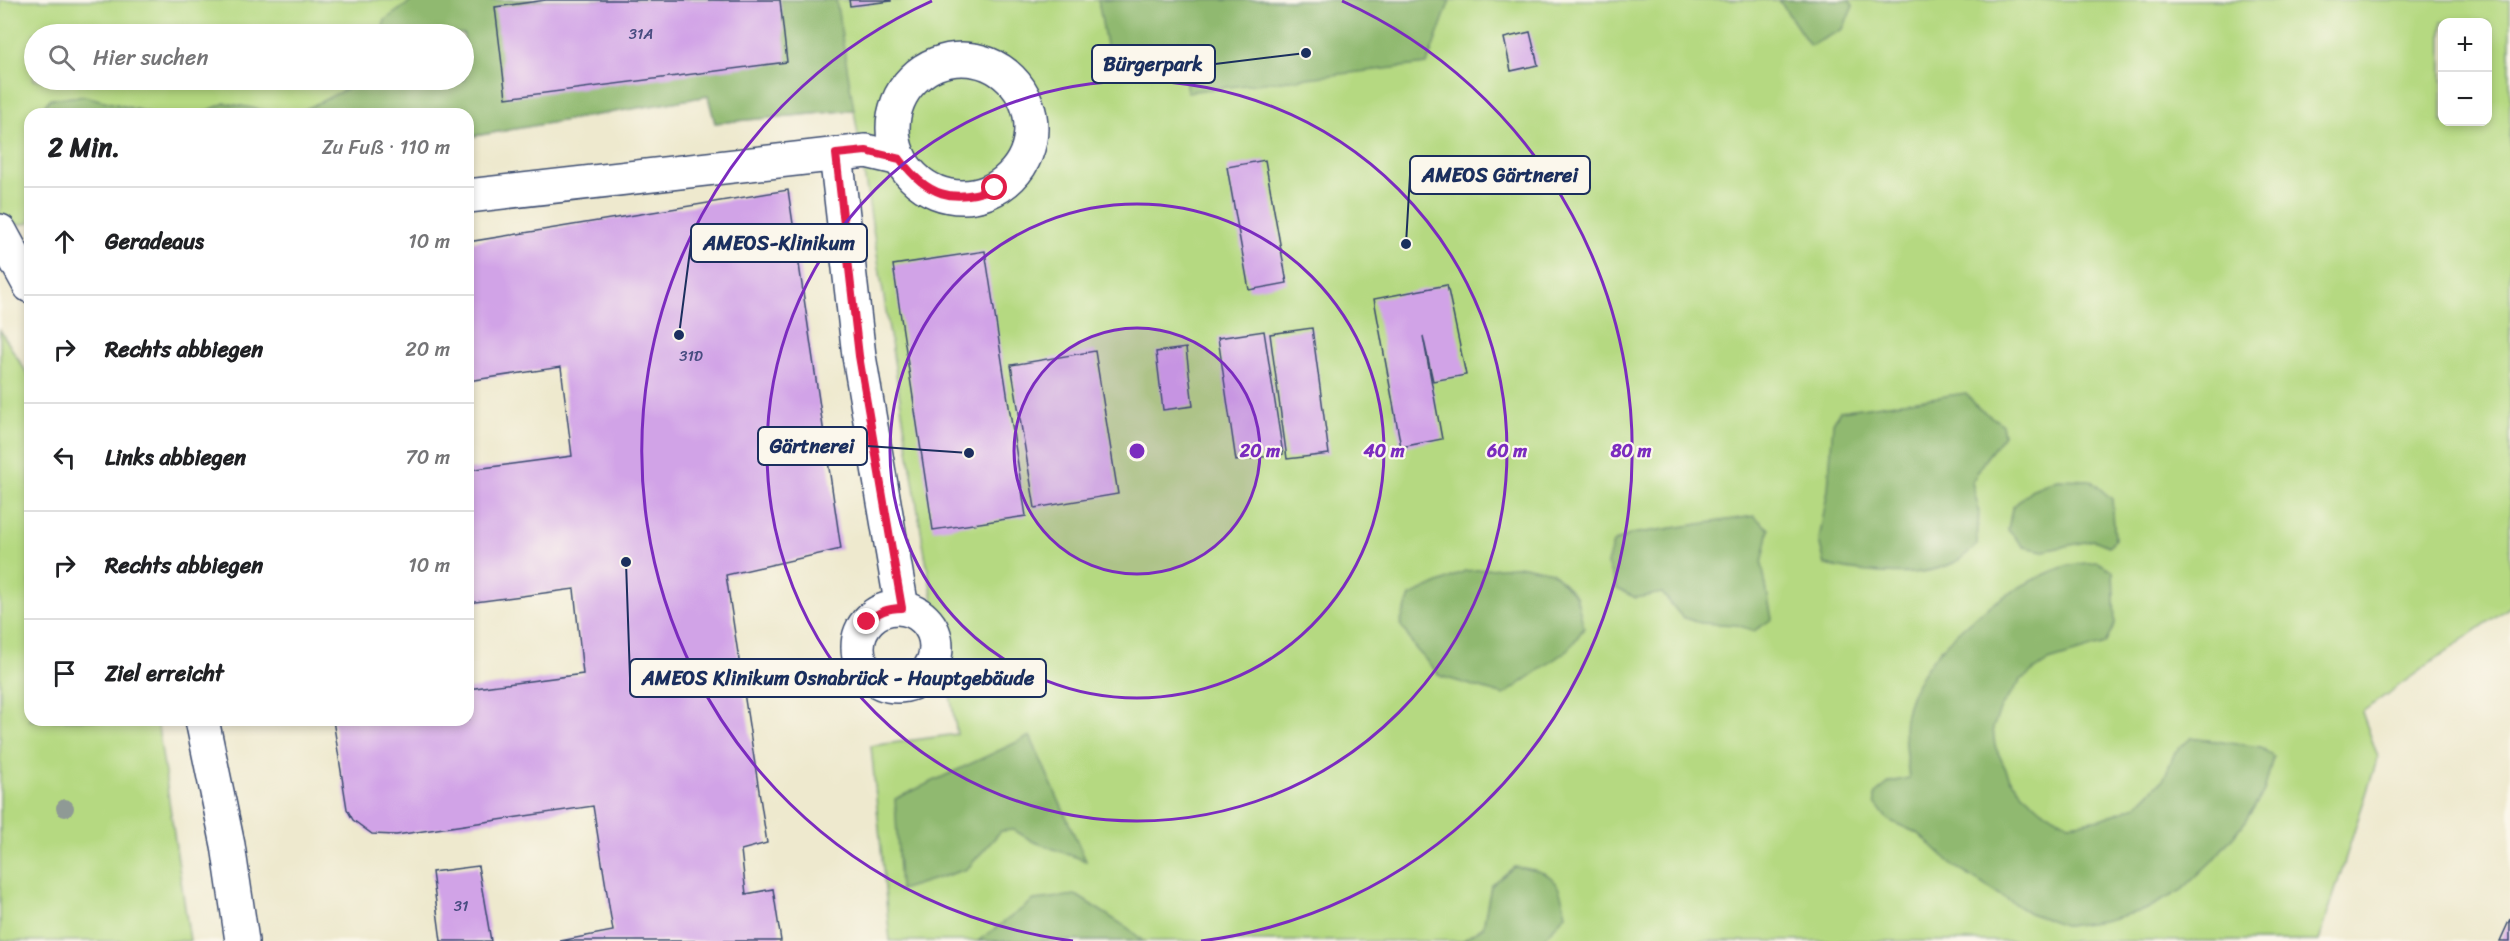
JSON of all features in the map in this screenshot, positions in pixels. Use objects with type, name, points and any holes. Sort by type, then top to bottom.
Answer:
[{"type":"street","points":[[474,195],[866,151],[900,159],[914,177],[932,190],[953,196],[975,196],[995,188],[1013,175],[1026,155],[1031,133],[1029,110],[1020,88],[1004,72],[983,61],[960,58],[937,63],[917,74],[902,93],[894,114],[894,137],[900,159]]},
{"type":"street","points":[[836,154],[859,356],[902,608]]},
{"type":"street","points":[[0,231],[20,273]]},
{"type":"street","points":[[203,726],[228,845],[242,941]]},
{"type":"green space","points":[[0,0],[2510,0],[2510,606],[2362,712],[2378,757],[2319,941],[890,941],[871,746],[957,734],[923,543],[854,110],[715,123],[708,96],[474,136],[474,108],[24,108],[24,224],[0,227]]},
{"type":"green space","points":[[413,0],[836,0],[854,110],[715,123],[708,96],[474,136],[474,108],[308,108],[344,90],[474,90],[474,24],[384,24],[385,20]]},
{"type":"green space","points":[[1098,0],[1450,0],[1427,64],[1187,92],[1181,50],[1108,56]]},
{"type":"green space","points":[[1779,0],[1849,0],[1853,6],[1843,29],[1810,46]]},
{"type":"green space","points":[[85,96],[131,108],[42,108],[50,99]]},
{"type":"green space","points":[[225,103],[252,108],[214,108]]},
{"type":"green space","points":[[0,330],[24,368],[24,726],[158,726],[190,941],[0,941]]},
{"type":"green space","points":[[1966,393],[1978,408],[2002,424],[2004,435],[1984,461],[1972,482],[1979,510],[1977,545],[1959,560],[1928,571],[1893,573],[1857,571],[1825,565],[1819,540],[1828,489],[1833,423],[1840,411]]},
{"type":"green space","points":[[2057,479],[2090,480],[2112,499],[2115,539],[2109,546],[2094,540],[2044,551],[2024,547],[2008,530],[2012,508],[2031,490]]},
{"type":"green space","points":[[1754,516],[1769,529],[1762,564],[1772,619],[1754,631],[1737,625],[1701,623],[1682,617],[1662,593],[1636,598],[1617,589],[1607,564],[1613,543],[1631,534]]},
{"type":"green space","points":[[2098,562],[2113,571],[2115,624],[2105,644],[2049,661],[2022,679],[2001,707],[1993,728],[1995,746],[2010,778],[2023,793],[2042,810],[2069,824],[2101,819],[2136,806],[2164,778],[2175,752],[2191,738],[2261,747],[2273,757],[2264,792],[2242,826],[2211,862],[2182,890],[2145,910],[2103,921],[2067,926],[2029,913],[1955,867],[1919,834],[1888,820],[1875,803],[1875,794],[1890,782],[1909,778],[1904,740],[1905,718],[1913,693],[1926,668],[1945,645],[1991,605],[2016,589],[2066,566]]},
{"type":"green space","points":[[1524,566],[1552,572],[1576,596],[1584,628],[1569,649],[1504,695],[1440,676],[1416,649],[1400,624],[1410,596],[1465,571]]},
{"type":"green space","points":[[1030,736],[1086,861],[1032,841],[1014,830],[1001,831],[967,869],[900,890],[895,799]]},
{"type":"green space","points":[[1514,867],[1537,871],[1551,878],[1560,891],[1566,914],[1542,941],[1462,941],[1483,927],[1491,886]]},
{"type":"green space","points":[[1076,895],[1128,928],[1143,941],[978,941],[1034,900]]},
{"type":"building","points":[[546,0],[780,0],[787,62],[506,98],[495,7]]},
{"type":"building","points":[[849,0],[891,0],[891,1],[850,6]]},
{"type":"building","points":[[1530,32],[1538,65],[1511,71],[1504,38]]},
{"type":"building","points":[[1265,160],[1287,283],[1249,290],[1227,167]]},
{"type":"building","points":[[788,190],[841,549],[726,575],[767,843],[741,850],[746,894],[773,889],[781,941],[560,941],[613,931],[593,806],[396,835],[372,834],[353,820],[347,809],[334,726],[474,726],[474,688],[583,674],[574,589],[474,602],[474,469],[572,456],[561,367],[474,380],[474,241]]},
{"type":"building","points":[[985,251],[1026,516],[933,530],[893,265]]},
{"type":"building","points":[[1447,285],[1466,375],[1433,381],[1423,336],[1442,439],[1401,447],[1374,299]]},
{"type":"building","points":[[1312,328],[1329,454],[1287,459],[1270,334]]},
{"type":"building","points":[[1264,331],[1283,454],[1236,461],[1218,338]]},
{"type":"building","points":[[1186,348],[1193,406],[1163,410],[1156,352]]},
{"type":"building","points":[[1095,351],[1118,494],[1035,508],[1011,365]]},
{"type":"building","points":[[478,866],[491,941],[441,941],[432,872]]},
{"type":"building","points":[[2510,919],[2510,941],[2500,941]]},
{"type":"place","name":"Bürgerpark","points":[[1306,53]]},
{"type":"place","name":"AMEOS Gärtnerei","points":[[1406,244]]},
{"type":"place","name":"AMEOS-Klinikum","points":[[679,335]]},
{"type":"place","name":"Gärtnerei","points":[[969,453]]},
{"type":"place","name":"AMEOS Klinikum Osnabrück - Hauptgebäude","points":[[626,562]]},
{"type":"route","points":[[867,622],[877,613],[889,608],[902,608],[859,356],[836,154],[866,151],[900,159],[914,177],[932,190],[953,196],[975,196],[995,188]]}]
